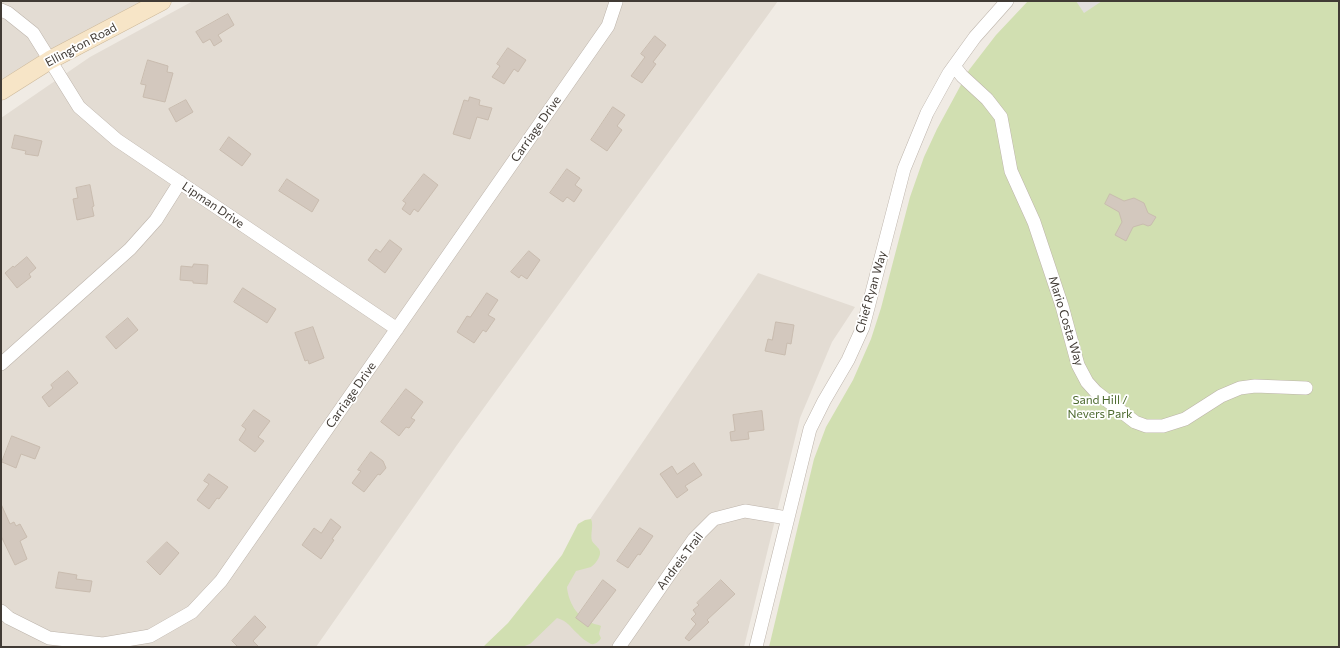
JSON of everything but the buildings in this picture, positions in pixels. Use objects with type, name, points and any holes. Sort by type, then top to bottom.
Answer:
[{"type":"main road","name":"Ellington Road","points":[[1,91],[50,60],[162,1]]},
{"type":"street","name":"Chief Ryan Way","points":[[756,647],[810,428],[848,360],[863,327],[904,169],[927,113],[954,66],[975,37],[1008,1]]},
{"type":"street","name":"Carriage Drive","points":[[1,610],[9,618],[50,638],[103,644],[150,636],[192,612],[221,581],[608,26],[616,2]]},
{"type":"street","name":"Lipman Drive","points":[[1,10],[8,13],[33,33],[79,107],[117,140],[397,329]]},
{"type":"street","name":"Mario Costa Way","points":[[954,66],[962,76],[987,98],[1001,117],[1011,171],[1034,222],[1062,306],[1078,365],[1087,382],[1096,392],[1135,422],[1146,426],[1163,426],[1185,419],[1220,396],[1240,388],[1255,386],[1306,388]]},
{"type":"street","points":[[1,364],[130,249],[156,220],[180,182]]},
{"type":"street","name":"Andreis Trail","points":[[619,647],[694,539],[714,519],[744,511],[787,518]]},
{"type":"shaded area","points":[[1,1],[145,1],[1,91]]},
{"type":"shaded area","points":[[193,1],[778,1],[457,445],[316,647],[1,647],[1,118],[90,57]]},
{"type":"shaded area","points":[[1076,1],[1102,1],[1084,13]]},
{"type":"shaded area","points":[[758,273],[855,307],[832,342],[800,418],[744,647],[503,647]]},
{"type":"green space","name":"Sand Hill / Nevers Park","points":[[1028,1],[1339,1],[1339,647],[769,647],[814,459],[826,427],[853,380],[871,339],[881,308],[910,197],[924,157],[937,129],[969,70],[996,35]]},
{"type":"green space","points":[[591,519],[592,541],[600,550],[599,556],[597,561],[591,567],[576,571],[567,587],[571,603],[578,613],[587,621],[601,626],[599,634],[601,638],[600,640],[593,644],[585,641],[567,623],[557,618],[530,644],[522,647],[483,647],[508,623],[562,555],[578,524],[585,520]]}]
